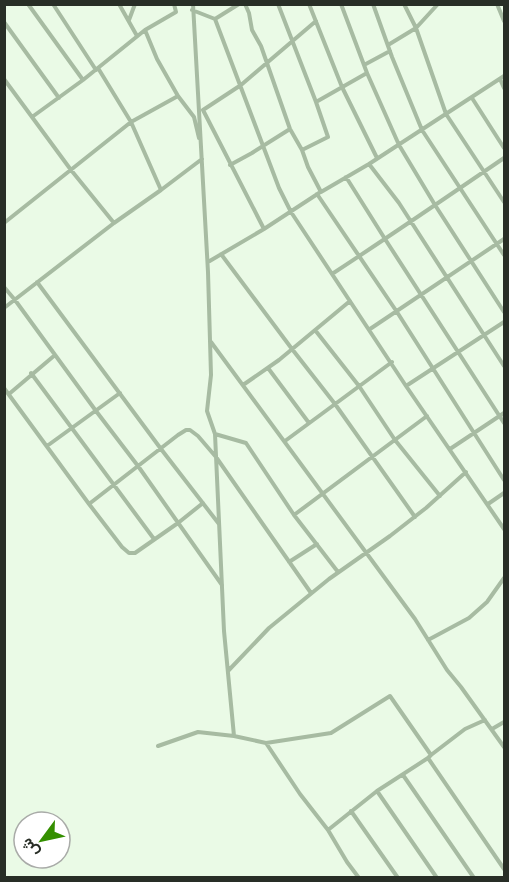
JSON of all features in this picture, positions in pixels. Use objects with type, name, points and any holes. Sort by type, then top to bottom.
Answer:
[{"type":"street","points":[[28,4],[82,80]]},
{"type":"street","points":[[53,4],[131,122],[161,190]]},
{"type":"street","points":[[119,4],[137,36]]},
{"type":"street","points":[[129,21],[135,4]]},
{"type":"street","points":[[32,117],[145,30],[176,12],[174,4]]},
{"type":"street","points":[[215,20],[239,4]]},
{"type":"street","points":[[245,4],[252,30],[261,45],[290,129],[302,150],[319,193],[434,368],[504,480]]},
{"type":"street","points":[[278,4],[328,137],[302,150]]},
{"type":"street","points":[[309,4],[342,87],[377,158]]},
{"type":"street","points":[[341,4],[367,73],[399,145],[504,312]]},
{"type":"street","points":[[373,4],[422,130],[504,255]]},
{"type":"street","points":[[404,4],[416,28],[446,114],[504,202]]},
{"type":"street","points":[[388,45],[416,28],[438,4]]},
{"type":"street","points":[[497,4],[502,11],[504,21]]},
{"type":"street","points":[[192,7],[215,20],[279,188],[291,212],[504,529]]},
{"type":"street","points":[[192,7],[202,148],[211,342],[212,375],[207,411],[215,434],[222,586],[234,736]]},
{"type":"street","points":[[203,110],[241,85],[316,21]]},
{"type":"street","points":[[4,22],[59,98]]},
{"type":"street","points":[[145,30],[157,59],[178,96],[194,117],[202,148]]},
{"type":"street","points":[[364,65],[390,51]]},
{"type":"street","points":[[316,102],[367,73]]},
{"type":"street","points":[[208,262],[369,164],[504,76]]},
{"type":"street","points":[[4,79],[71,170],[114,223]]},
{"type":"street","points":[[500,79],[504,88]]},
{"type":"street","points":[[4,223],[131,122],[178,96]]},
{"type":"street","points":[[472,98],[504,148]]},
{"type":"street","points":[[199,105],[264,229]]},
{"type":"street","points":[[230,165],[290,129]]},
{"type":"street","points":[[332,274],[504,158]]},
{"type":"street","points":[[4,308],[202,159]]},
{"type":"street","points":[[369,164],[399,203],[504,366]]},
{"type":"street","points":[[346,177],[459,353],[502,415],[504,423]]},
{"type":"street","points":[[370,329],[504,240]]},
{"type":"street","points":[[221,254],[335,404],[415,517]]},
{"type":"street","points":[[37,282],[219,525]]},
{"type":"street","points":[[4,288],[138,466],[222,586]]},
{"type":"street","points":[[243,385],[268,368],[350,301]]},
{"type":"street","points":[[406,386],[504,322]]},
{"type":"street","points":[[315,330],[359,386],[395,440],[440,496]]},
{"type":"street","points":[[211,342],[415,619],[447,670],[504,747]]},
{"type":"street","points":[[9,394],[55,355]]},
{"type":"street","points":[[285,441],[392,362]]},
{"type":"street","points":[[268,368],[309,423]]},
{"type":"street","points":[[31,373],[154,539]]},
{"type":"street","points":[[4,388],[89,504],[129,553],[135,553],[203,503]]},
{"type":"street","points":[[47,446],[120,393]]},
{"type":"street","points":[[450,449],[502,415]]},
{"type":"street","points":[[294,515],[427,416]]},
{"type":"street","points":[[89,504],[178,435],[190,430],[216,457],[311,593]]},
{"type":"street","points":[[215,434],[246,443],[294,515],[338,572]]},
{"type":"street","points":[[228,671],[269,628],[338,572],[415,517],[466,472]]},
{"type":"street","points":[[488,504],[504,493]]},
{"type":"street","points":[[289,561],[317,544]]},
{"type":"street","points":[[428,640],[469,618],[487,602],[504,578]]},
{"type":"street","points":[[158,746],[198,732],[234,736],[266,743],[331,733],[390,696],[504,869]]},
{"type":"street","points":[[328,831],[377,791],[430,756],[465,729],[485,720]]},
{"type":"street","points":[[492,729],[504,722]]},
{"type":"street","points":[[266,743],[359,878]]},
{"type":"street","points":[[403,775],[474,878]]},
{"type":"street","points":[[377,791],[437,878]]},
{"type":"street","points":[[351,811],[398,878]]}]
